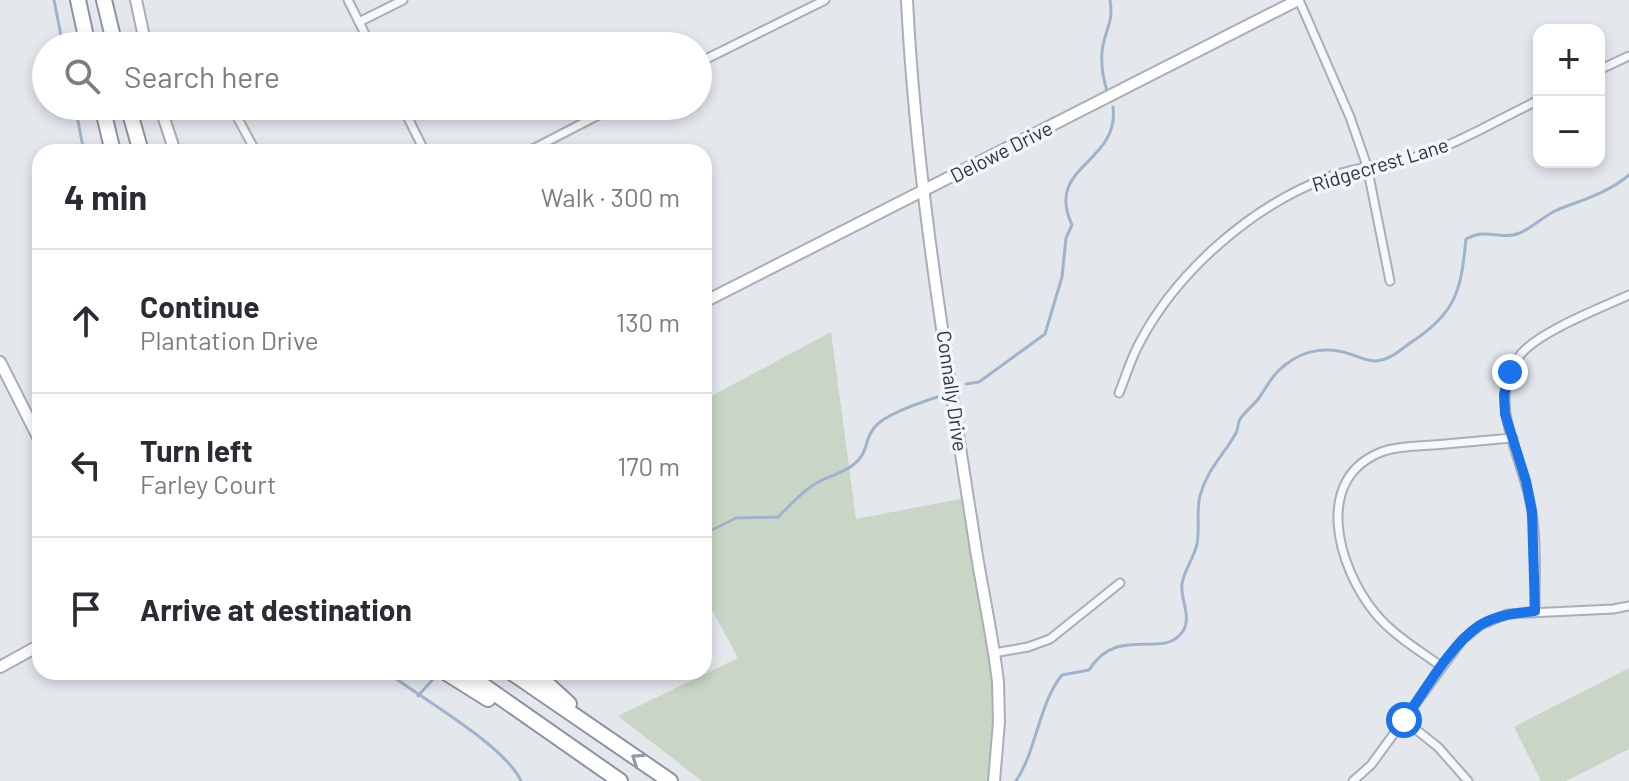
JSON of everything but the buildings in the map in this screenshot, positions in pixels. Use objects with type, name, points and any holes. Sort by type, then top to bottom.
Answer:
[{"type":"highway","points":[[78,0],[85,32]]},
{"type":"highway","points":[[104,0],[112,32]]},
{"type":"highway","points":[[105,120],[111,144]]},
{"type":"highway","points":[[132,120],[139,144]]},
{"type":"highway","points":[[458,680],[554,737]]},
{"type":"highway","points":[[475,680],[620,781]]},
{"type":"highway","points":[[523,680],[670,781]]},
{"type":"highway","points":[[543,680],[605,737]]},
{"type":"street","points":[[136,0],[143,32]]},
{"type":"street","points":[[348,0],[364,32]]},
{"type":"street","points":[[359,22],[403,0]]},
{"type":"street","points":[[712,56],[825,0]]},
{"type":"street","name":"Connally Drive","points":[[907,0],[911,81],[924,190],[994,653],[999,722],[994,781]]},
{"type":"street","points":[[1298,0],[1350,117],[1367,166],[1390,281]]},
{"type":"street","name":"Delowe Drive","points":[[712,298],[1298,0]]},
{"type":"street","points":[[1605,67],[1629,56]]},
{"type":"street","name":"Ridgecrest Lane","points":[[1119,393],[1139,342],[1160,311],[1192,271],[1225,238],[1259,213],[1295,191],[1331,176],[1433,151],[1533,103]]},
{"type":"street","points":[[165,120],[172,144]]},
{"type":"street","points":[[239,120],[252,144]]},
{"type":"street","points":[[409,120],[421,144]]},
{"type":"street","points":[[542,144],[589,120]]},
{"type":"street","points":[[1535,611],[1532,512],[1505,414],[1504,394],[1510,372],[1529,346],[1628,296]]},
{"type":"street","points":[[0,362],[32,425]]},
{"type":"street","points":[[1442,667],[1391,629],[1363,597],[1338,535],[1336,515],[1340,497],[1357,469],[1385,451],[1513,438]]},
{"type":"street","points":[[994,653],[1028,647],[1050,639],[1120,583]]},
{"type":"street","points":[[1353,781],[1371,765],[1462,640],[1481,625],[1507,614],[1629,606]]},
{"type":"street","points":[[0,667],[32,649]]},
{"type":"street","points":[[1404,720],[1438,747],[1468,781]]},
{"type":"green space","points":[[831,332],[856,519],[965,498],[993,661],[994,781],[702,781],[618,716],[692,680],[712,680],[712,671],[738,658],[712,610],[712,396]]},
{"type":"green space","points":[[1629,668],[1629,749],[1566,781],[1541,781],[1514,727]]},
{"type":"waterway","points":[[54,0],[60,32]]},
{"type":"waterway","points":[[1107,91],[1102,57],[1111,16],[1110,0]]},
{"type":"waterway","points":[[966,384],[979,382],[1045,334],[1062,277],[1066,238],[1072,225],[1066,205],[1068,189],[1075,176],[1106,141],[1112,126],[1113,107]]},
{"type":"waterway","points":[[78,120],[82,144]]},
{"type":"waterway","points":[[1016,781],[1029,755],[1048,699],[1062,675],[1089,670],[1113,648],[1164,643],[1175,639],[1183,631],[1186,614],[1182,584],[1197,544],[1203,486],[1236,433],[1239,421],[1281,369],[1309,352],[1344,352],[1373,361],[1391,356],[1428,330],[1448,309],[1459,286],[1466,239],[1480,234],[1506,236],[1520,233],[1552,212],[1604,191],[1629,175]]},
{"type":"waterway","points":[[712,530],[736,518],[778,517],[814,484],[853,465],[879,423],[904,409],[940,396]]},
{"type":"waterway","points":[[398,680],[498,752],[521,781]]},
{"type":"waterway","points":[[418,696],[432,680]]},
{"type":"route","points":[[1404,720],[1462,640],[1481,625],[1507,614],[1535,611],[1532,512],[1526,481],[1505,414],[1504,394],[1510,372]]}]
